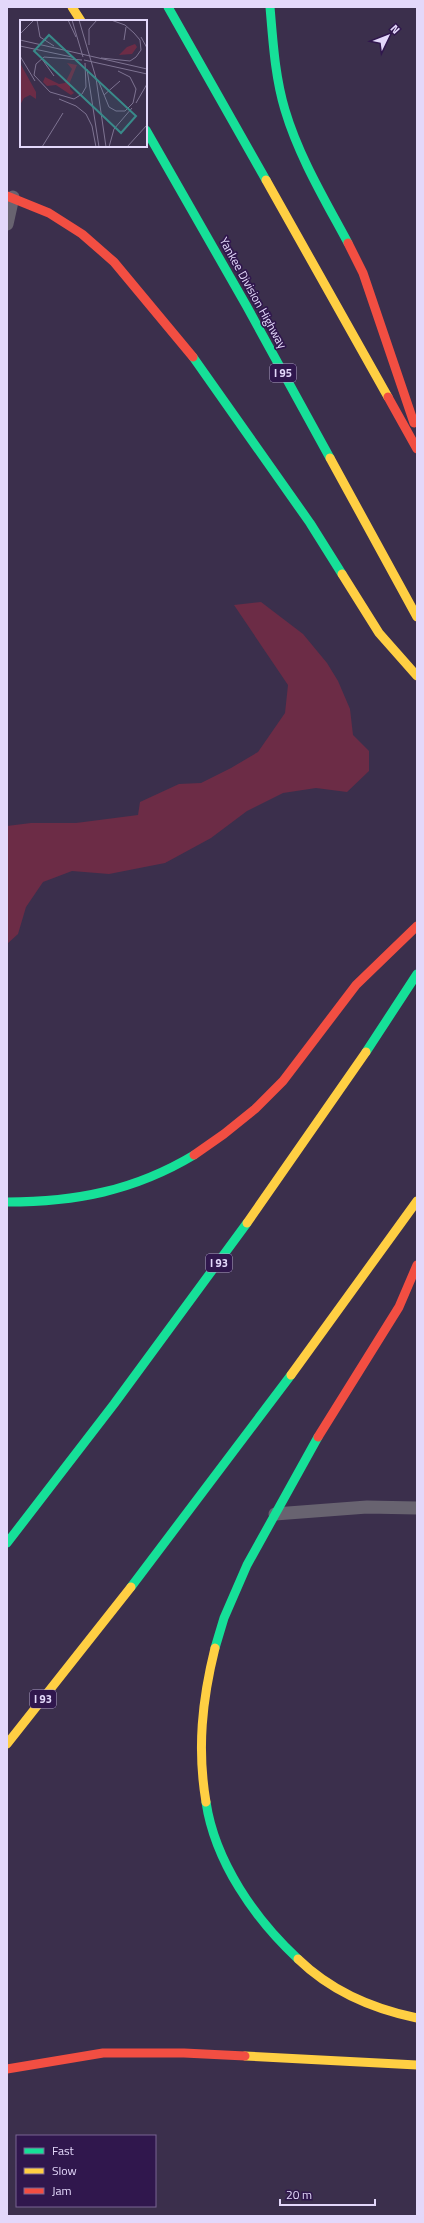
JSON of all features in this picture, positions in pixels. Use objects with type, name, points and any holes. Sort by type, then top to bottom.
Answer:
[{"type":"highway","points":[[72,7],[80,20]]},
{"type":"highway","points":[[168,7],[417,449]]},
{"type":"highway","points":[[270,7],[276,70],[285,110],[302,156],[362,273],[417,432]]},
{"type":"highway","name":"Yankee Division Highway","points":[[147,132],[242,298],[417,617]]},
{"type":"highway","points":[[10,196],[49,212],[86,237],[114,262],[151,304],[196,361],[268,462],[310,523],[379,633],[417,676]]},
{"type":"highway","points":[[7,1202],[61,1201],[90,1197],[119,1189],[179,1165],[209,1146],[236,1124],[282,1082],[349,993],[417,926]]},
{"type":"highway","name":"I 93","points":[[7,1543],[110,1411],[244,1229],[366,1052],[417,974]]},
{"type":"highway","name":"I 93","points":[[7,1744],[146,1570],[216,1479],[417,1201]]},
{"type":"highway","points":[[417,1265],[400,1306],[330,1419],[275,1514],[237,1586],[215,1648],[205,1692],[199,1734],[200,1769],[215,1838],[235,1880],[259,1918],[277,1940],[301,1963],[327,1983],[354,1999],[398,2015],[417,2018]]},
{"type":"highway","points":[[7,2069],[103,2053],[184,2053],[417,2065]]},
{"type":"lane","points":[[7,224],[10,196]]},
{"type":"lane","points":[[275,1514],[367,1507],[417,1508]]},
{"type":"shaded area","points":[[261,602],[303,634],[327,663],[338,681],[350,709],[353,735],[369,751],[369,771],[347,792],[316,788],[283,793],[247,811],[211,838],[165,863],[109,874],[72,871],[43,882],[26,907],[18,934],[7,944],[7,826],[31,823],[76,823],[138,815],[140,802],[179,784],[201,783],[258,752],[285,713],[288,685],[234,605]]},
{"type":"traffic: fast","points":[[168,7],[266,180]]},
{"type":"traffic: fast","points":[[270,7],[273,46],[285,110],[305,161],[348,243]]},
{"type":"traffic: fast","points":[[147,132],[246,305],[330,458]]},
{"type":"traffic: fast","points":[[193,357],[310,523],[342,574]]},
{"type":"traffic: fast","points":[[366,1052],[417,974]]},
{"type":"traffic: fast","points":[[7,1202],[56,1200],[104,1192],[149,1178],[194,1155]]},
{"type":"traffic: fast","points":[[7,1543],[114,1404],[247,1223]]},
{"type":"traffic: fast","points":[[131,1587],[291,1375]]},
{"type":"traffic: fast","points":[[215,1648],[224,1618],[247,1565],[318,1437]]},
{"type":"traffic: fast","points":[[206,1802],[218,1846],[239,1888],[252,1908],[298,1959]]},
{"type":"traffic: slow","points":[[72,7],[80,20]]},
{"type":"traffic: slow","points":[[266,180],[388,397]]},
{"type":"traffic: slow","points":[[330,458],[417,617]]},
{"type":"traffic: slow","points":[[342,574],[379,633],[417,676]]},
{"type":"traffic: slow","points":[[247,1223],[366,1052]]},
{"type":"traffic: slow","points":[[291,1375],[417,1201]]},
{"type":"traffic: slow","points":[[7,1744],[131,1587]]},
{"type":"traffic: slow","points":[[206,1802],[203,1782],[201,1744],[202,1725],[207,1687],[215,1648]]},
{"type":"traffic: slow","points":[[298,1959],[324,1980],[353,1997],[384,2009],[417,2018]]},
{"type":"traffic: slow","points":[[245,2056],[417,2065]]},
{"type":"traffic: jam","points":[[7,196],[49,213],[82,234],[114,262],[193,357]]},
{"type":"traffic: jam","points":[[348,243],[363,273],[414,423]]},
{"type":"traffic: jam","points":[[388,397],[417,449]]},
{"type":"traffic: jam","points":[[194,1155],[224,1134],[255,1109],[283,1081],[356,985],[417,926]]},
{"type":"traffic: jam","points":[[318,1437],[399,1307],[417,1265]]},
{"type":"traffic: jam","points":[[7,2069],[103,2053],[184,2053],[245,2056]]}]
